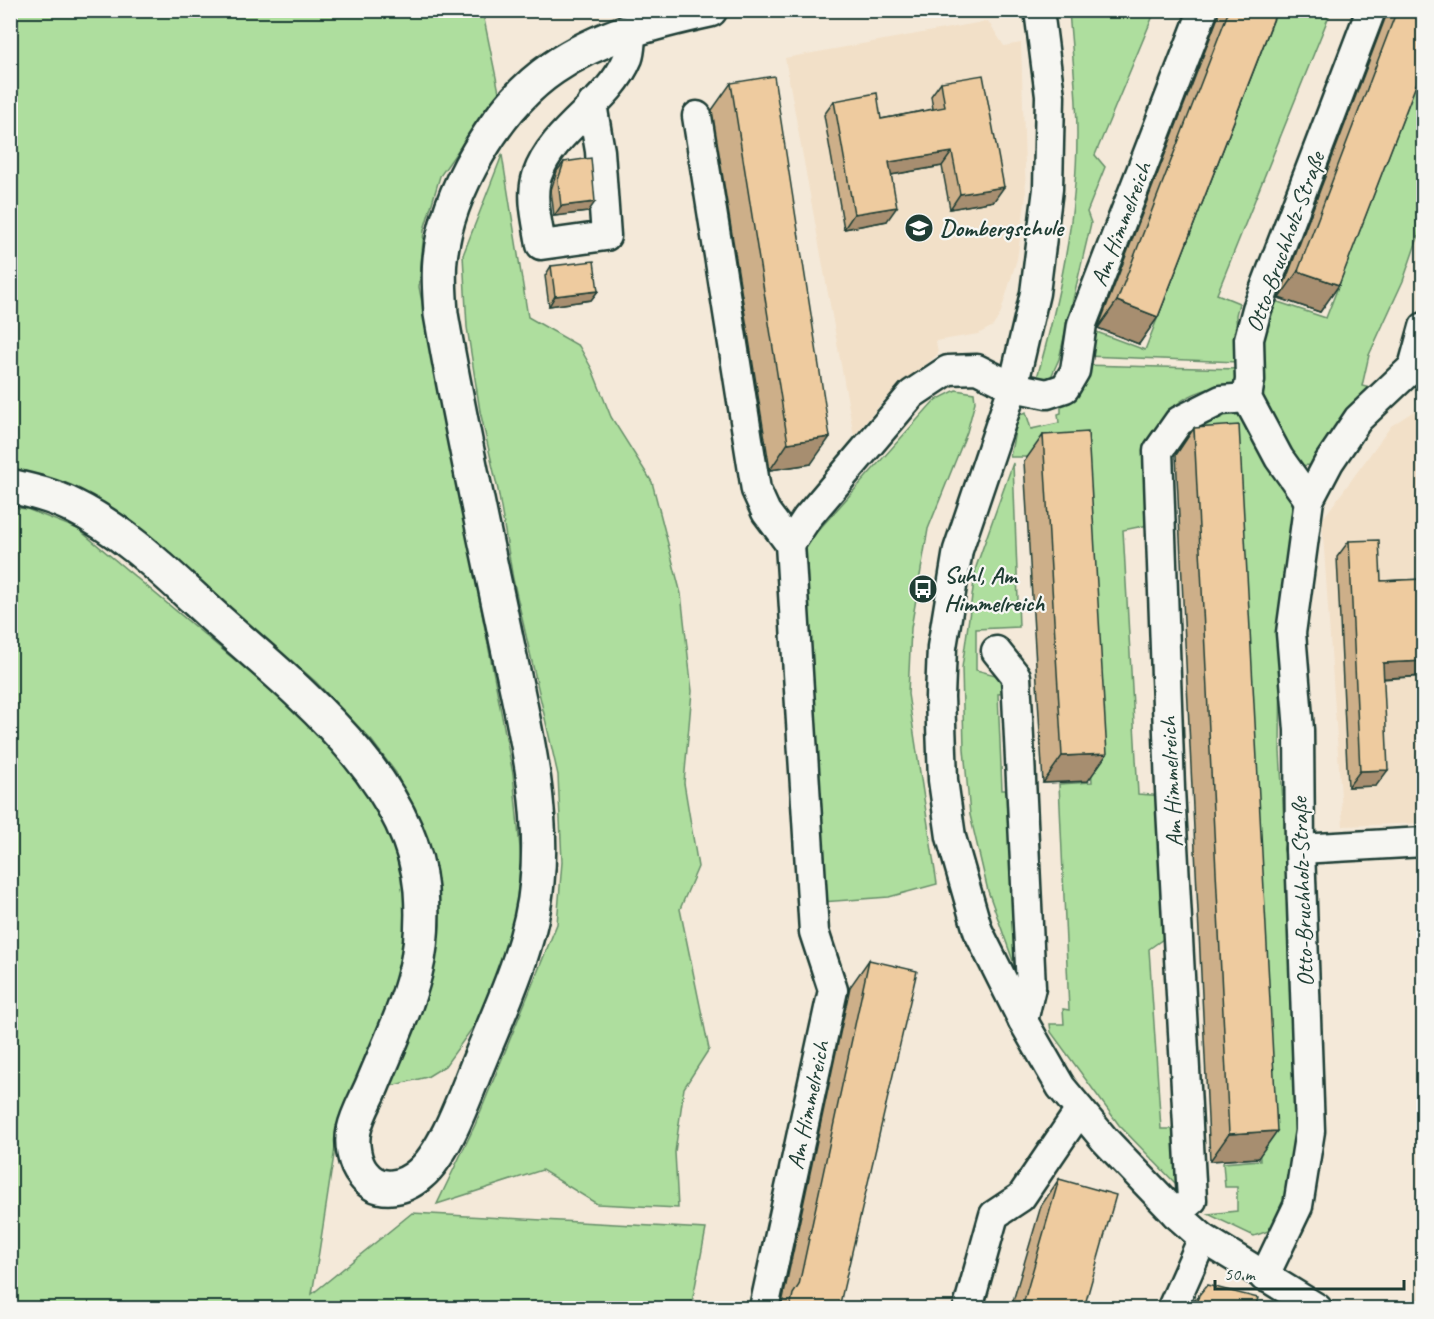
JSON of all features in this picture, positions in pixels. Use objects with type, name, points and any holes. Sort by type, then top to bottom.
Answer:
[{"type":"main road","points":[[10,486],[41,493],[72,505],[126,539],[330,723],[379,783],[399,819],[421,885],[421,948],[404,1012],[357,1121],[353,1145],[357,1165],[372,1184],[392,1187],[409,1182],[432,1161],[476,1069],[519,959],[537,885],[536,816],[530,763],[441,314],[440,259],[447,224],[464,181],[494,130],[527,89],[553,67],[597,44],[632,30],[710,10]]},
{"type":"street","points":[[1039,10],[1050,96],[1048,189],[1035,293],[1012,387],[958,550],[942,647],[940,697],[943,780],[951,837],[978,931],[1023,1022],[1061,1087],[1176,1214],[1203,1238],[1317,1308]]},
{"type":"street","name":"Otto-Bruchholz-Straße","points":[[1247,398],[1250,380],[1249,339],[1257,309],[1371,10]]},
{"type":"street","name":"Am Himmelreich","points":[[764,1308],[833,990],[814,932],[790,544],[807,518],[912,394],[948,370],[977,369],[1012,387],[1047,394],[1065,388],[1075,371],[1082,324],[1197,14]]},
{"type":"street","points":[[592,104],[600,151],[606,236],[541,245],[535,197],[537,177],[552,151],[592,104],[607,88],[628,58],[632,30]]},
{"type":"street","points":[[697,116],[756,490],[766,512],[790,544]]},
{"type":"street","name":"Otto-Bruchholz-Straße","points":[[1264,1277],[1298,1206],[1310,1131],[1300,849],[1299,730],[1291,633],[1309,500],[1329,462],[1358,418],[1418,365],[1424,327]]},
{"type":"street","points":[[1247,398],[1279,458],[1309,500]]},
{"type":"street","name":"Am Himmelreich","points":[[1176,1214],[1192,1200],[1170,789],[1158,452],[1179,421],[1221,400],[1247,398]]},
{"type":"street","points":[[996,651],[1016,676],[1031,987],[1023,1022]]},
{"type":"street","points":[[1300,849],[1424,842]]},
{"type":"street","points":[[968,1308],[994,1215],[1021,1197],[1080,1110]]},
{"type":"street","points":[[1172,1308],[1203,1238]]},
{"type":"shaded area","name":"Dombergschule","points":[[988,21],[1004,46],[1021,43],[1026,196],[1017,259],[1000,315],[993,326],[978,334],[936,341],[938,354],[885,399],[854,436],[785,58]]},
{"type":"shaded area","points":[[1423,405],[1423,823],[1343,826],[1322,520],[1391,426]]},
{"type":"green space","points":[[470,10],[483,14],[499,92],[440,176],[424,230],[419,287],[513,774],[521,859],[515,918],[484,1012],[445,1066],[427,1077],[391,1086],[433,975],[440,925],[438,883],[430,846],[396,773],[372,741],[316,682],[167,551],[97,499],[41,475],[11,471],[11,11]]},
{"type":"green space","points":[[1069,11],[1155,11],[1095,155],[1105,167],[1087,212],[1091,223],[1059,359],[1051,377],[1042,383],[1036,381],[1059,290],[1074,197],[1077,134]]},
{"type":"green space","points":[[1277,11],[1331,11],[1217,294],[1239,303],[1236,315],[1238,362],[1086,356],[1094,331],[1145,350]]},
{"type":"green space","points":[[1423,67],[1423,223],[1403,281],[1369,355],[1362,386],[1374,389],[1314,465],[1292,466],[1267,422],[1260,387],[1262,343],[1272,300],[1326,318]]},
{"type":"green space","points":[[502,155],[528,317],[579,346],[592,369],[611,417],[652,482],[681,594],[692,691],[684,783],[698,867],[680,909],[709,1049],[684,1088],[675,1152],[678,1208],[597,1204],[542,1170],[437,1204],[475,1125],[557,924],[562,862],[558,775],[513,579],[498,490],[480,411],[467,327],[463,255]]},
{"type":"green space","points":[[1083,365],[1238,369],[1239,383],[1202,391],[1181,401],[1173,410],[1166,423],[1157,458],[1148,525],[1123,530],[1138,794],[1165,796],[1170,934],[1149,949],[1161,1129],[1180,1129],[1178,1186],[1119,1125],[1051,1032],[1050,1024],[1064,1024],[1063,1009],[1069,1010],[1059,784],[1092,782],[1073,457],[1010,457],[1018,416],[1026,412],[1031,429],[1059,423],[1058,414],[1061,413],[1061,401]]},
{"type":"green space","points":[[956,390],[974,393],[975,402],[967,432],[928,529],[911,628],[908,694],[937,884],[889,897],[822,902],[806,544],[934,401]]},
{"type":"green space","points":[[1213,412],[1236,412],[1242,417],[1298,512],[1281,643],[1280,751],[1301,1122],[1289,1192],[1280,1215],[1268,1231],[1254,1236],[1208,1214],[1237,1211],[1237,1187],[1225,1187],[1223,1163],[1260,1160],[1223,451],[1173,453],[1196,421]]},
{"type":"green space","points":[[1013,463],[1019,627],[976,629],[976,670],[1007,678],[1008,693],[998,694],[1002,790],[1012,790],[1017,972],[988,891],[970,815],[964,749],[962,668],[976,567]]},
{"type":"green space","points":[[10,507],[27,509],[78,529],[290,706],[344,764],[366,793],[384,824],[397,857],[404,892],[405,930],[398,972],[387,1007],[341,1118],[312,1294],[412,1213],[706,1229],[691,1308],[11,1308]]},
{"type":"building","points":[[1229,10],[1277,10],[1158,317],[1117,301]]},
{"type":"building","points":[[1397,10],[1424,10],[1424,64],[1339,285],[1298,271]]},
{"type":"building","points":[[983,75],[1004,187],[960,194],[952,152],[889,162],[897,207],[854,214],[834,101],[877,93],[881,119],[945,107],[941,82]]},
{"type":"building","points":[[774,76],[830,437],[788,443],[731,83]]},
{"type":"building","points":[[591,158],[595,202],[561,206],[558,180],[564,162]]},
{"type":"building","points":[[594,261],[598,291],[555,296],[551,266]]},
{"type":"building","points":[[1239,425],[1277,1131],[1229,1134],[1194,428]]},
{"type":"building","points":[[1088,432],[1107,754],[1062,756],[1043,435]]},
{"type":"building","points":[[1379,540],[1381,581],[1424,579],[1424,661],[1383,663],[1388,770],[1360,771],[1349,541]]},
{"type":"building","points":[[869,960],[917,971],[839,1308],[790,1308],[793,1294],[799,1285]]},
{"type":"building","points":[[1059,1179],[1116,1195],[1084,1308],[1022,1308]]},
{"type":"building","points":[[1207,1285],[1258,1298],[1255,1308],[1195,1308],[1199,1295]]},
{"type":"place","name":"Dombergschule","points":[[919,228]]},
{"type":"place","name":"Suhl, Am Himmelreich","points":[[923,589]]}]
